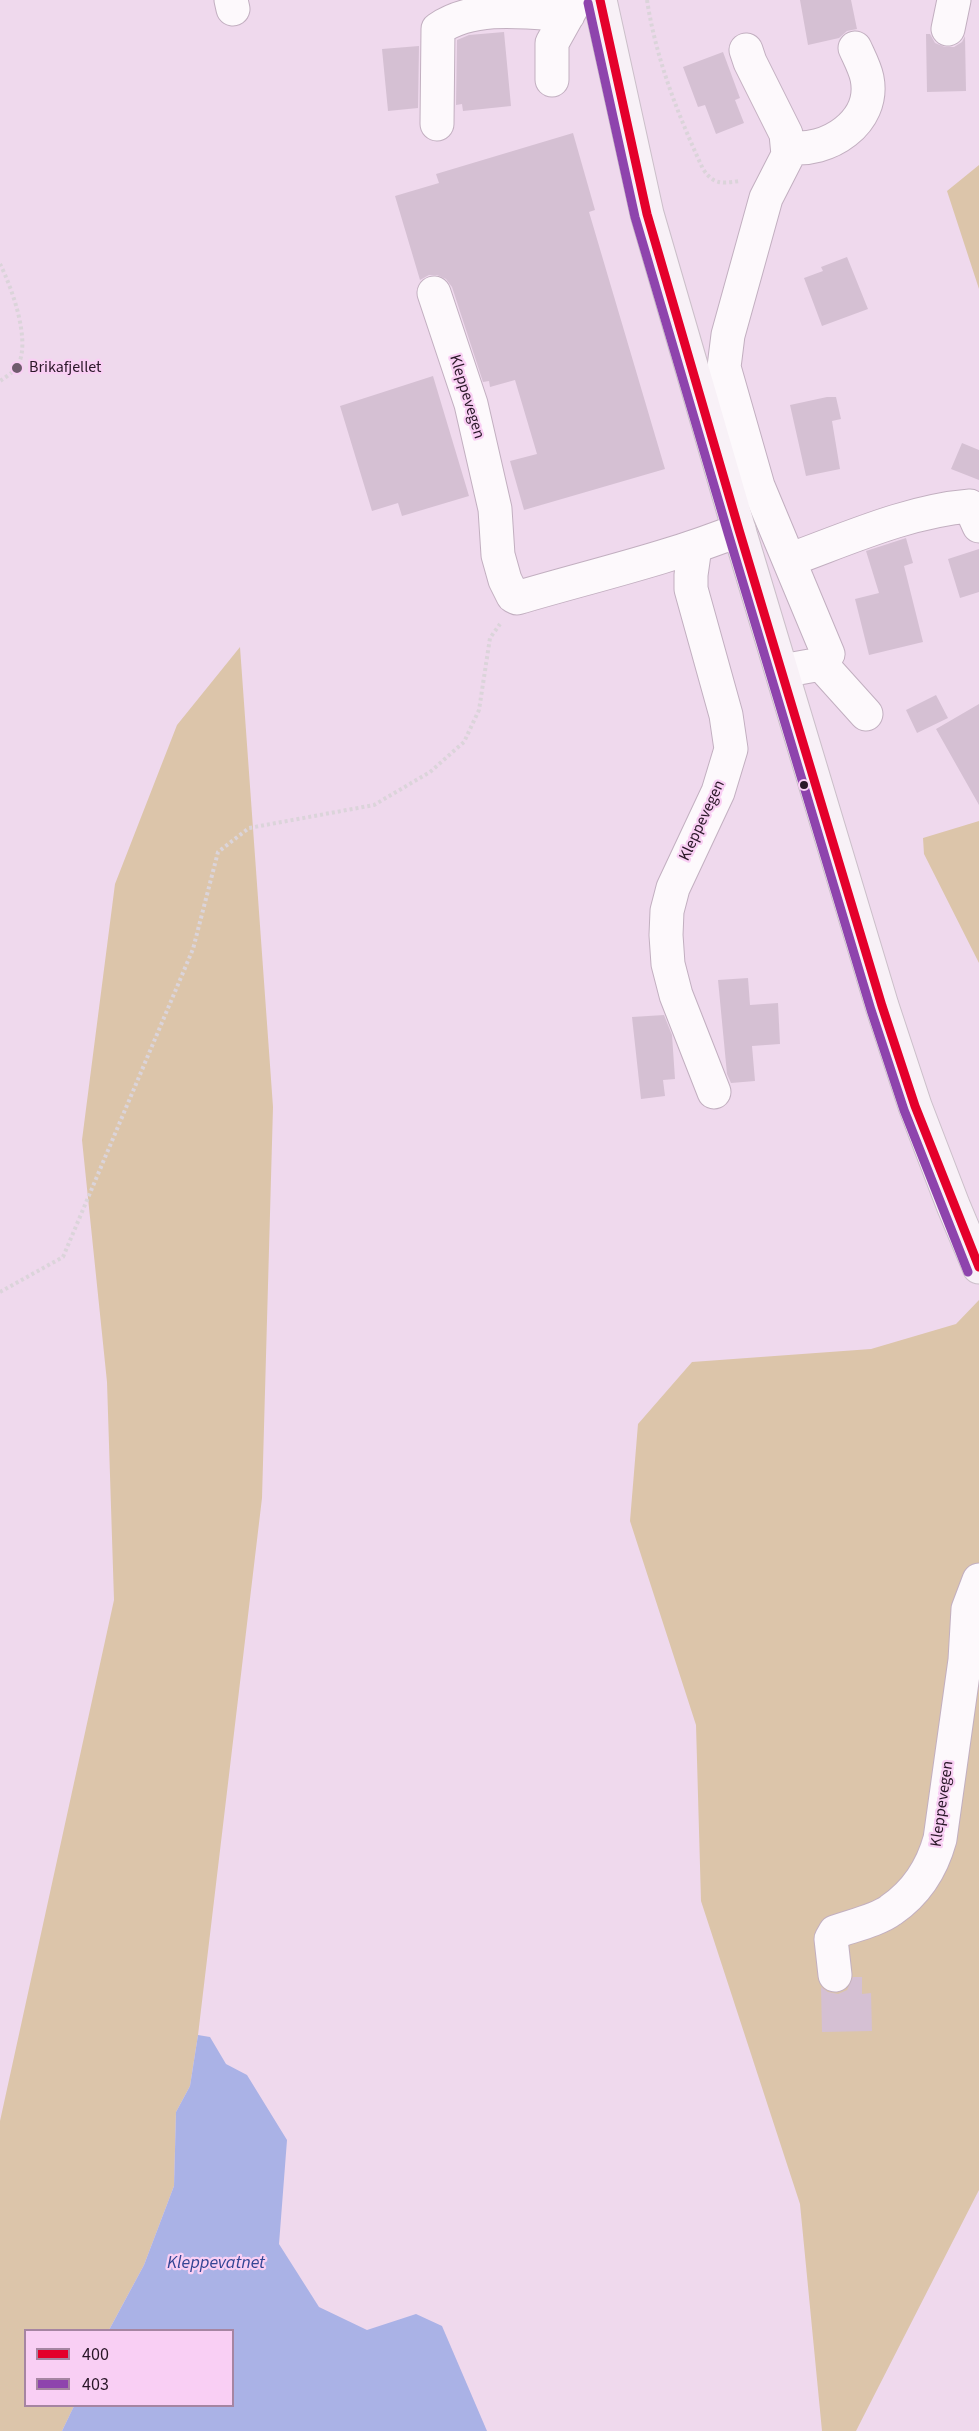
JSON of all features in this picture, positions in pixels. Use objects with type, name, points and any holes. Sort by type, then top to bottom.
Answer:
[{"type":"main road","points":[[600,0],[647,214],[739,530],[885,1017],[923,1128],[979,1267]]},
{"type":"lane","points":[[552,80],[552,43],[572,8]]},
{"type":"lane","points":[[437,124],[438,29],[452,20],[492,12],[572,8]]},
{"type":"lane","points":[[788,147],[810,147],[839,138],[847,133],[857,120],[864,108],[868,92],[867,78],[855,48]]},
{"type":"lane","points":[[746,50],[786,134],[788,155],[774,180],[763,209],[728,334],[724,367],[758,486],[828,654],[821,664],[782,671]]},
{"type":"lane","name":"Kleppevegen","points":[[434,293],[471,404],[482,448],[495,509],[498,555],[509,592],[517,598]]},
{"type":"lane","points":[[789,560],[883,526],[945,508],[970,506],[979,526]]},
{"type":"lane","points":[[517,598],[695,547],[739,530]]},
{"type":"lane","name":"Kleppevegen","points":[[695,547],[691,589],[726,715],[731,749],[730,760],[717,792],[673,888],[667,911],[666,935],[668,964],[676,995],[714,1092]]},
{"type":"lane","points":[[821,664],[866,714]]},
{"type":"lane","name":"Kleppevegen","points":[[834,1975],[831,1939],[835,1932],[890,1911],[914,1890],[935,1857],[940,1839],[965,1659],[968,1609],[979,1580]]},
{"type":"path","points":[[647,0],[665,75],[688,137],[710,180],[717,183],[757,178],[774,180]]},
{"type":"path","points":[[0,264],[14,298],[22,354],[17,368],[0,381]]},
{"type":"path","points":[[0,1292],[63,1257],[193,949],[218,852],[249,828],[374,806],[430,772],[464,742],[479,710],[490,638],[517,598]]},
{"type":"shaded area","points":[[979,165],[979,289],[947,191]]},
{"type":"shaded area","points":[[240,647],[273,1107],[262,1498],[198,2035],[190,2086],[176,2112],[174,2186],[144,2265],[110,2329],[24,2329],[24,2407],[74,2407],[62,2431],[0,2431],[0,2121],[114,1600],[107,1382],[82,1140],[115,884],[177,725]]},
{"type":"shaded area","points":[[979,821],[979,963],[924,854],[923,838]]},
{"type":"shaded area","points":[[979,1300],[979,2190],[856,2431],[822,2431],[800,2204],[701,1901],[696,1725],[630,1521],[638,1424],[692,1362],[871,1349],[956,1324]]},
{"type":"water","name":"Kleppevatnet","points":[[198,2035],[210,2037],[226,2064],[247,2075],[287,2140],[279,2244],[319,2307],[367,2330],[416,2314],[442,2326],[487,2431],[62,2431],[74,2407],[234,2407],[234,2329],[110,2329],[144,2265],[174,2186],[176,2112],[190,2086]]},
{"type":"building","points":[[800,0],[851,0],[857,29],[847,31],[839,38],[808,45]]},
{"type":"building","points":[[504,32],[511,106],[463,111],[462,104],[456,105],[457,40],[469,35]]},
{"type":"building","points":[[926,34],[930,34],[935,43],[945,47],[954,47],[962,42],[965,36],[966,91],[927,92]]},
{"type":"building","points":[[419,46],[418,108],[388,111],[382,49]]},
{"type":"building","points":[[723,52],[740,98],[735,100],[744,123],[716,134],[705,105],[698,107],[683,67]]},
{"type":"building","points":[[573,133],[595,210],[589,212],[665,469],[524,510],[510,461],[537,454],[515,380],[490,387],[489,381],[483,382],[452,287],[446,279],[437,275],[429,275],[420,280],[395,196],[439,183],[436,174]]},
{"type":"building","points":[[847,257],[868,309],[822,326],[804,278],[823,271],[821,267]]},
{"type":"building","points":[[433,376],[469,496],[402,516],[398,503],[372,511],[340,406]]},
{"type":"building","points":[[836,397],[841,419],[832,421],[840,469],[806,476],[790,405]]},
{"type":"building","points":[[962,443],[979,450],[979,480],[951,469]]},
{"type":"building","points":[[906,538],[913,563],[904,566],[923,642],[869,655],[855,599],[879,593],[866,551]]},
{"type":"building","points":[[979,549],[979,592],[960,598],[948,559]]},
{"type":"building","points":[[936,695],[948,718],[917,733],[906,710]]},
{"type":"building","points":[[979,704],[979,805],[936,729]]},
{"type":"building","points":[[748,978],[750,1005],[778,1003],[780,1044],[752,1046],[755,1081],[731,1083],[727,1074],[718,980]]},
{"type":"building","points":[[664,1015],[672,1035],[675,1079],[663,1080],[665,1096],[641,1099],[632,1017]]},
{"type":"building","points":[[853,1977],[862,1977],[862,1994],[871,1993],[872,2031],[822,2032],[821,1987],[828,1992],[838,1994],[847,1990]]},
{"type":"transit line","name":"400","points":[[600,0],[647,214],[739,530],[882,1006],[915,1106],[979,1267]]},
{"type":"transit line","name":"403","points":[[588,3],[635,217],[728,533],[871,1010],[904,1110],[968,1272]]},
{"type":"place","name":"Brikafjellet","points":[[17,368]]}]
